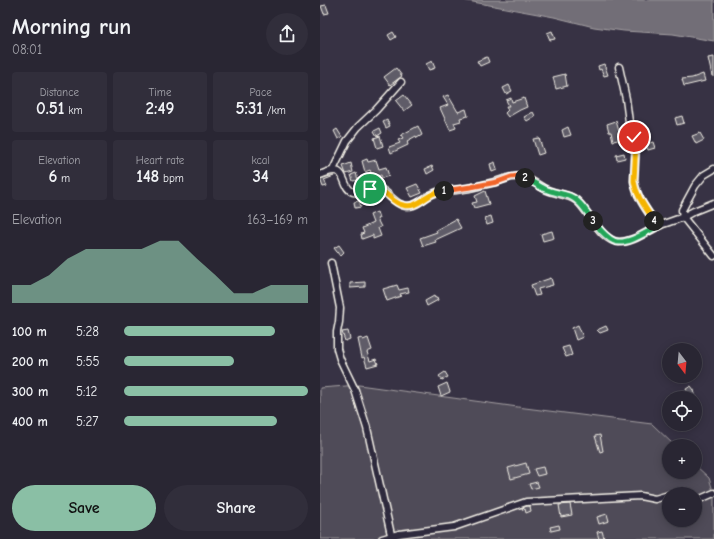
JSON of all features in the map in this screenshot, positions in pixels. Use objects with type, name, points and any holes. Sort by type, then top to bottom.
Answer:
[{"type":"street","points":[[619,67],[629,122],[636,142],[635,188],[641,202],[658,226]]},
{"type":"street","points":[[333,170],[347,141],[358,127],[376,110],[401,82]]},
{"type":"street","points":[[714,169],[704,175],[695,186],[682,210],[683,217],[714,256]]},
{"type":"street","points":[[320,173],[333,170],[339,172],[349,189],[353,192],[358,193],[377,188],[403,206],[410,206],[420,203],[435,192],[464,189],[519,176],[526,178],[544,189],[555,193],[568,195],[576,200],[583,206],[603,233],[614,241],[620,242],[637,237],[658,226],[714,203]]},
{"type":"street","points":[[331,263],[340,308],[337,332],[337,349],[355,390],[367,428],[392,537]]},
{"type":"street","points":[[702,498],[714,493]]},
{"type":"street","points":[[382,539],[454,527],[526,502],[640,496],[654,499],[662,497]]},
{"type":"shaded area","points":[[462,0],[714,0],[714,41],[673,34],[624,31],[594,27],[554,17]]},
{"type":"shaded area","points":[[359,385],[652,424],[668,439],[662,439],[662,479],[702,479],[702,472],[709,478],[714,494],[714,539],[320,539],[320,388]]},
{"type":"building","points":[[326,5],[329,13],[324,14],[321,6]]},
{"type":"building","points":[[552,31],[555,39],[550,40],[547,33]]},
{"type":"building","points":[[393,32],[396,37],[391,40],[388,35]]},
{"type":"building","points":[[487,57],[489,62],[480,66],[477,61]]},
{"type":"building","points":[[714,57],[714,76],[712,76],[708,58]]},
{"type":"building","points":[[432,61],[435,68],[429,70],[426,64]]},
{"type":"building","points":[[604,64],[608,75],[604,76],[601,69],[599,70],[598,66]]},
{"type":"building","points":[[396,68],[402,76],[390,85],[384,77]]},
{"type":"building","points":[[565,74],[567,86],[556,89],[553,77]]},
{"type":"building","points":[[703,74],[705,81],[684,86],[682,79],[692,78]]},
{"type":"building","points":[[509,85],[512,91],[506,94],[503,88]]},
{"type":"building","points":[[404,95],[412,105],[404,111],[396,101]]},
{"type":"building","points":[[448,95],[458,112],[466,109],[468,116],[460,118],[461,121],[454,123],[456,128],[450,130],[440,108],[448,105],[443,97]]},
{"type":"building","points":[[511,98],[512,102],[524,98],[527,107],[508,117],[505,113],[508,110],[506,106],[509,106],[506,100]]},
{"type":"building","points":[[533,112],[535,116],[527,121],[524,117]]},
{"type":"building","points":[[682,116],[684,123],[677,125],[675,118]]},
{"type":"building","points":[[387,120],[390,126],[386,128],[383,122]]},
{"type":"building","points":[[616,121],[623,139],[613,141],[607,124]]},
{"type":"building","points":[[418,126],[422,135],[417,138],[416,136],[407,141],[408,145],[391,153],[389,147],[400,143],[398,140],[403,138],[401,135]]},
{"type":"building","points":[[568,127],[571,135],[564,137],[562,130]]},
{"type":"building","points":[[380,128],[382,133],[377,136],[374,131]]},
{"type":"building","points":[[337,129],[342,137],[338,139],[334,131]]},
{"type":"building","points":[[700,133],[704,140],[696,144],[692,136]]},
{"type":"building","points":[[380,136],[383,146],[377,148],[374,138]]},
{"type":"building","points":[[539,138],[544,153],[538,155],[533,139]]},
{"type":"building","points":[[653,142],[655,148],[648,150],[646,144]]},
{"type":"building","points":[[624,153],[625,158],[617,160],[616,155]]},
{"type":"building","points":[[367,159],[368,162],[376,160],[379,169],[386,167],[389,176],[382,178],[381,175],[373,178],[370,170],[365,172],[362,161]]},
{"type":"building","points":[[495,162],[497,170],[492,172],[490,164]]},
{"type":"building","points":[[351,163],[353,172],[346,174],[343,166]]},
{"type":"building","points":[[432,166],[434,170],[427,174],[425,169]]},
{"type":"building","points":[[356,173],[358,180],[353,181],[351,175]]},
{"type":"building","points":[[334,176],[324,180],[327,186],[323,187],[320,179]]},
{"type":"building","points":[[417,184],[422,193],[412,197],[407,188]]},
{"type":"building","points":[[485,191],[489,204],[474,208],[472,203],[477,202],[475,196]]},
{"type":"building","points":[[359,201],[361,207],[355,208],[354,202]]},
{"type":"building","points":[[377,212],[379,218],[377,219],[381,227],[378,228],[381,236],[373,239],[373,235],[362,239],[361,234],[364,233],[362,228],[373,223],[370,215]]},
{"type":"building","points":[[491,216],[493,223],[487,225],[485,218]]},
{"type":"building","points":[[456,219],[461,228],[435,240],[436,242],[423,246],[420,238],[437,232],[436,230]]},
{"type":"building","points":[[552,231],[554,238],[543,241],[541,234]]},
{"type":"building","points":[[339,245],[344,252],[340,256],[334,248]]},
{"type":"building","points":[[551,278],[553,285],[538,289],[540,295],[535,296],[531,285]]},
{"type":"building","points":[[365,282],[365,287],[350,288],[350,283]]},
{"type":"building","points":[[397,285],[399,290],[408,288],[409,292],[400,294],[401,296],[387,301],[383,289]]},
{"type":"building","points":[[434,296],[435,298],[437,297],[438,300],[427,306],[425,301]]},
{"type":"building","points":[[578,325],[583,337],[576,340],[572,328]]},
{"type":"building","points":[[606,326],[608,330],[600,333],[597,330]]},
{"type":"building","points":[[348,331],[350,339],[345,341],[342,332]]},
{"type":"building","points":[[362,338],[363,340],[368,338],[372,350],[367,352],[370,361],[376,359],[378,364],[367,367],[364,357],[362,358],[358,339]]},
{"type":"building","points":[[569,346],[572,355],[566,357],[562,348]]},
{"type":"building","points":[[445,372],[448,377],[442,380],[439,376]]},
{"type":"building","points":[[447,383],[450,392],[441,396],[438,387]]},
{"type":"building","points":[[691,386],[694,391],[687,391],[686,389]]},
{"type":"building","points":[[600,435],[603,451],[600,452],[595,436]]},
{"type":"building","points":[[526,463],[529,474],[511,479],[508,468]]},
{"type":"building","points":[[543,467],[545,474],[537,476],[534,469]]},
{"type":"building","points":[[537,482],[539,487],[531,489],[529,484]]},
{"type":"building","points":[[570,504],[572,515],[561,517],[559,505]]},
{"type":"building","points":[[530,506],[531,511],[526,513],[525,509],[523,510],[522,508]]},
{"type":"building","points":[[607,514],[609,521],[599,524],[597,517]]},
{"type":"building","points":[[559,525],[560,529],[551,531],[550,527]]},
{"type":"building","points":[[602,531],[604,538],[599,539],[597,532]]},
{"type":"route","points":[[370,189],[377,188],[382,190],[395,202],[403,206],[410,206],[420,203],[435,192],[457,190],[519,176],[532,180],[544,189],[555,193],[568,195],[576,200],[583,206],[603,233],[614,241],[620,242],[637,237],[658,226],[641,202],[635,188],[636,142],[634,137]]}]
